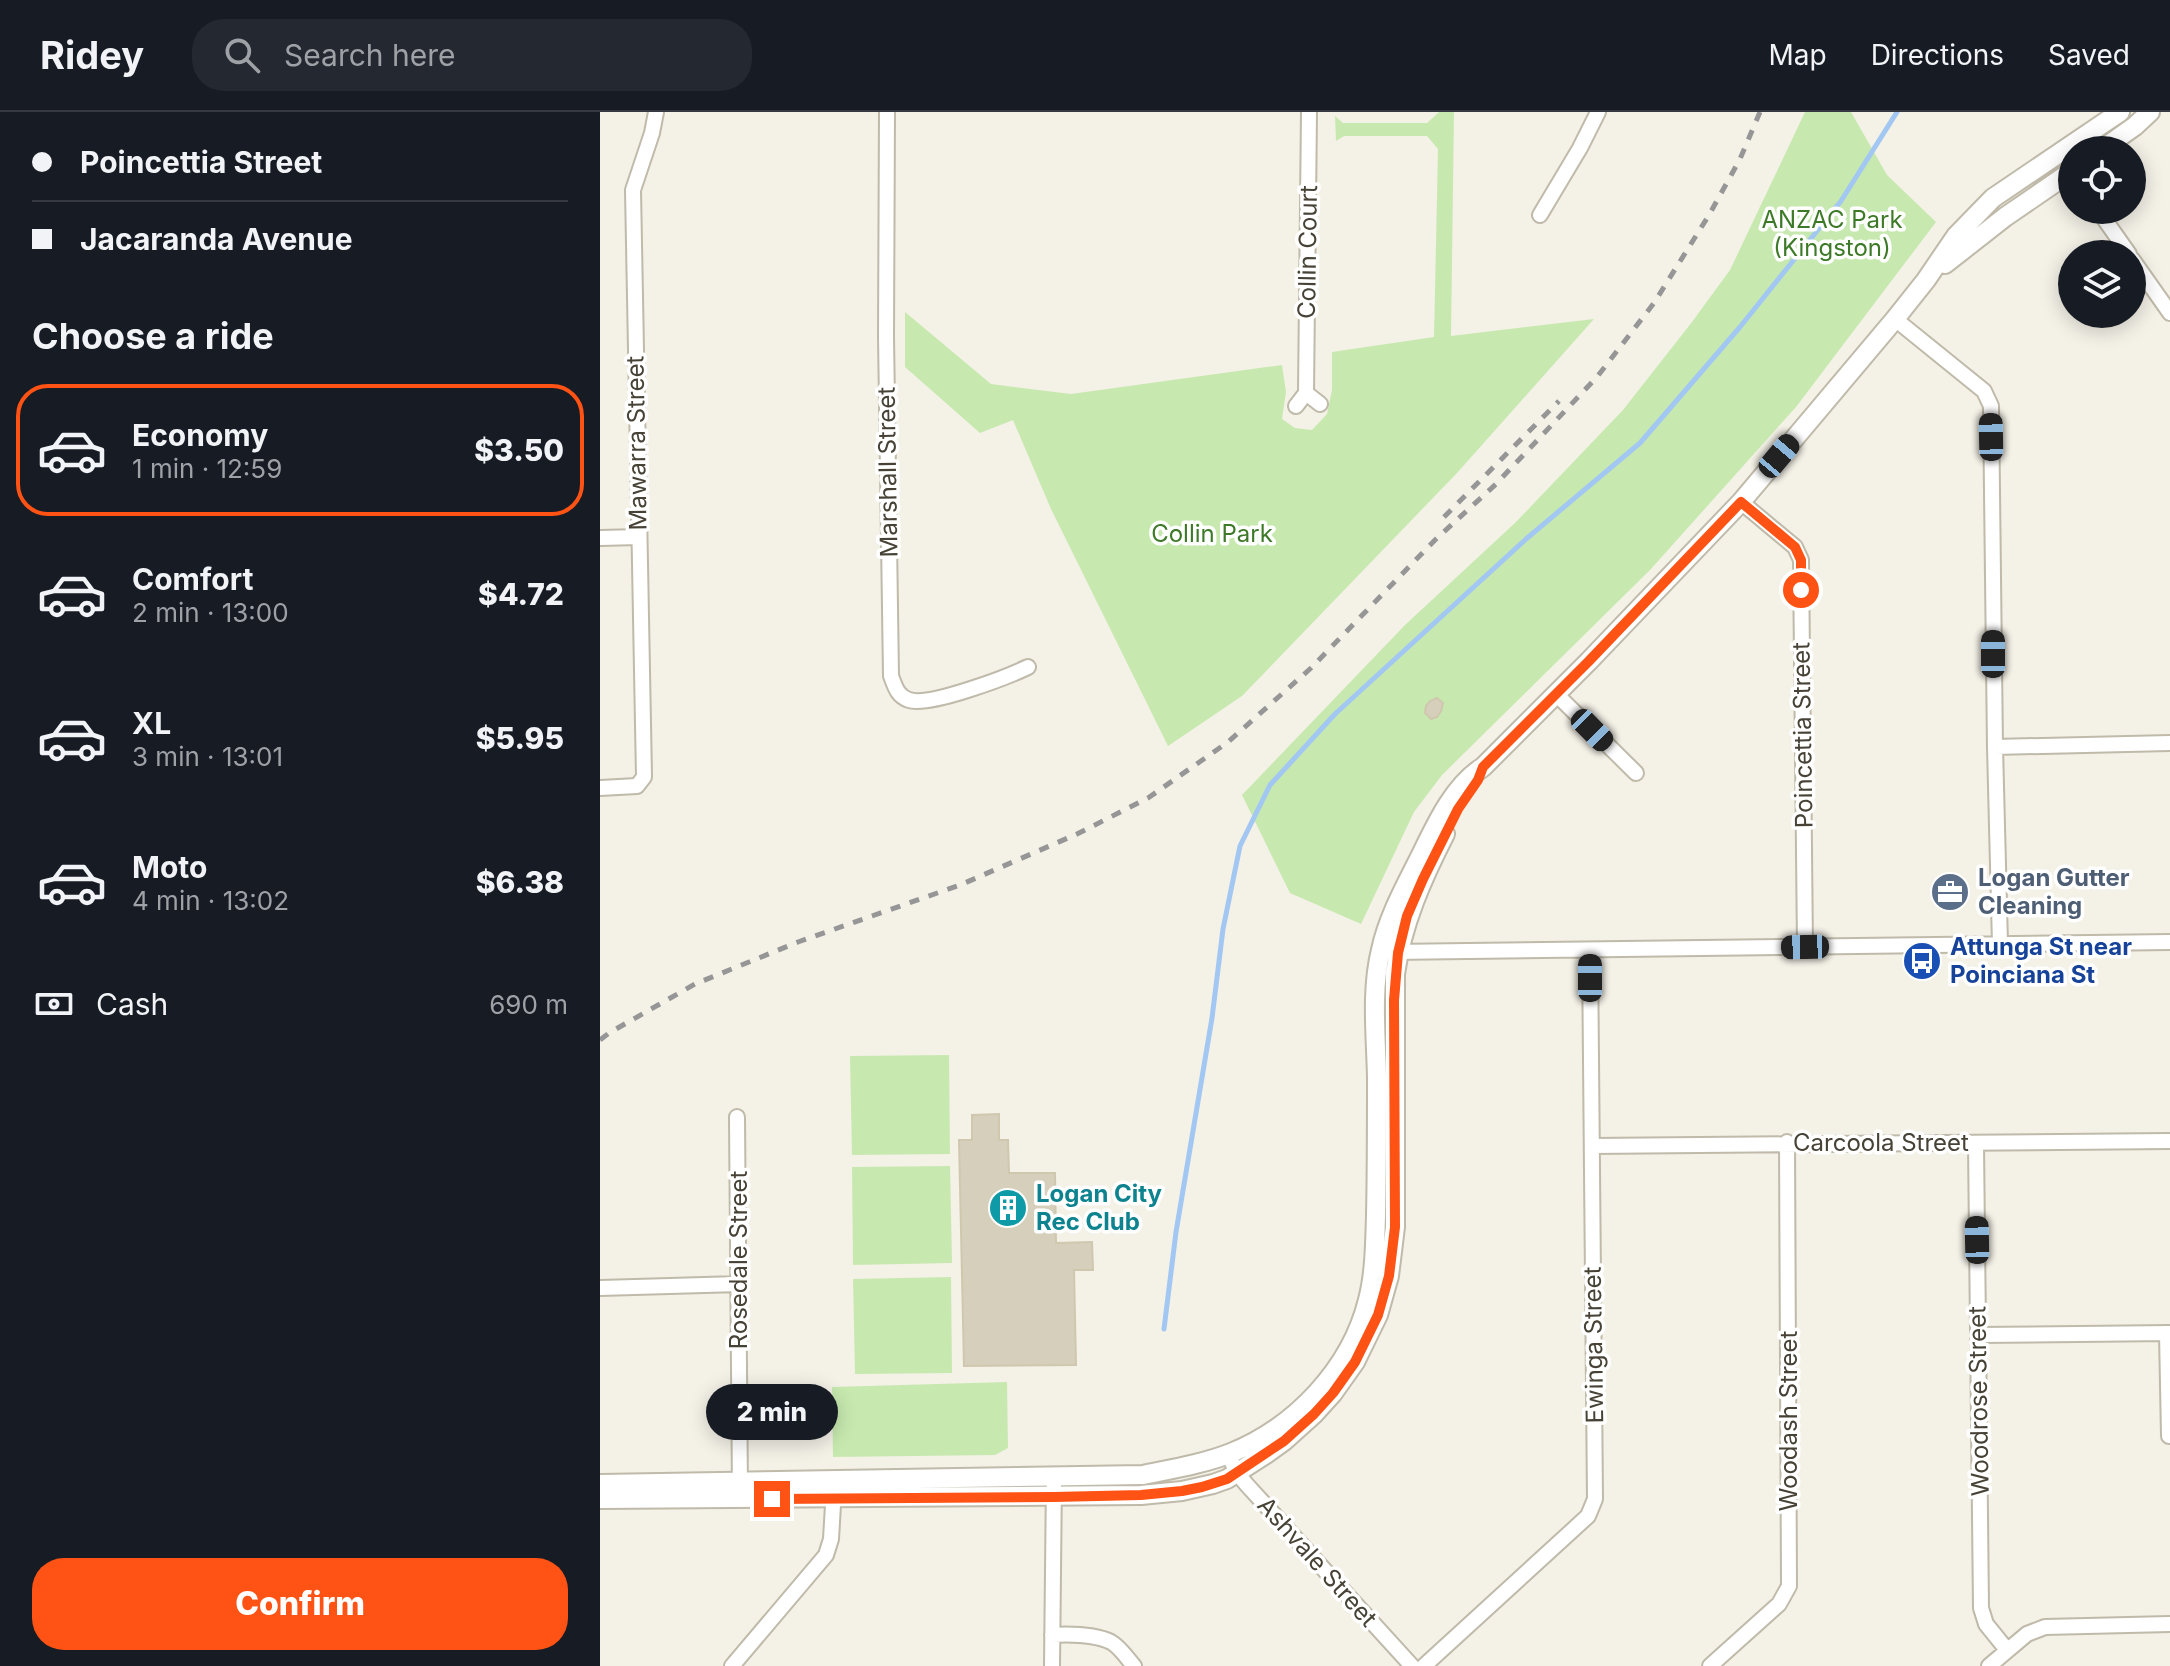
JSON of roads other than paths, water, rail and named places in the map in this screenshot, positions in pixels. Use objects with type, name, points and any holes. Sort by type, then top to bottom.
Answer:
[{"type":"street","name":"Mawarra Street","points":[[600,788],[637,786],[644,777],[633,190],[656,112]]},
{"type":"street","name":"Marshall Street","points":[[887,112],[886,336],[891,676],[896,692],[909,700],[924,701],[991,683],[1028,667]]},
{"type":"street","name":"Collin Court","points":[[1306,393],[1309,112]]},
{"type":"street","points":[[1540,215],[1598,112]]},
{"type":"street","points":[[600,1484],[740,1490],[834,1489],[1143,1475],[1183,1467],[1244,1447],[1284,1423],[1315,1396],[1350,1345],[1368,1301],[1376,1223],[1376,987],[1389,952],[1400,900],[1449,803],[1473,773],[1483,767],[1589,661],[1741,502],[1895,319],[1956,236],[1993,198],[2120,112]]},
{"type":"street","points":[[2121,136],[2150,112]]},
{"type":"street","points":[[1926,280],[1977,238],[2058,181]]},
{"type":"street","points":[[2011,185],[2024,204]]},
{"type":"street","points":[[2146,279],[2170,313]]},
{"type":"street","points":[[1895,319],[1984,391],[1991,406],[2000,944]]},
{"type":"street","points":[[1296,406],[1306,393],[1320,404]]},
{"type":"street","name":"Poincettia Street","points":[[1741,502],[1795,547],[1801,560],[1805,947]]},
{"type":"street","points":[[600,538],[639,537]]},
{"type":"street","points":[[1555,693],[1636,773]]},
{"type":"street","points":[[1995,747],[2170,743]]},
{"type":"street","points":[[1389,952],[2170,942]]},
{"type":"street","name":"Ewinga Street","points":[[1424,1666],[1588,1516],[1595,1499],[1590,950]]},
{"type":"street","points":[[834,1489],[1054,1497],[1182,1491],[1213,1484],[1237,1473],[1284,1441],[1333,1393],[1355,1362],[1378,1315],[1389,1276],[1395,1227],[1394,1000],[1389,952]]},
{"type":"street","name":"Rosedale Street","points":[[737,1117],[740,1490]]},
{"type":"street","name":"Carcoola Street","points":[[1592,1146],[2170,1141]]},
{"type":"street","name":"Woodash Street","points":[[1710,1666],[1779,1604],[1789,1586],[1787,1142]]},
{"type":"street","name":"Woodrose Street","points":[[1976,1144],[1981,1608],[1986,1624],[2007,1650]]},
{"type":"street","points":[[600,1288],[739,1284]]},
{"type":"street","points":[[1979,1335],[2169,1333],[2169,1436]]},
{"type":"street","name":"Ashvale Street","points":[[1228,1454],[1237,1473],[1412,1666]]},
{"type":"street","points":[[1052,1666],[1054,1478]]},
{"type":"street","points":[[732,1666],[826,1555],[831,1539],[834,1489]]},
{"type":"street","points":[[600,1499],[740,1490]]},
{"type":"street","points":[[1989,1666],[2027,1634],[2045,1627],[2170,1624]]},
{"type":"street","points":[[1052,1635],[1075,1634],[1109,1641],[1134,1666]]},
{"type":"waterway","points":[[1164,1329],[1223,929],[1240,846],[1270,785],[1335,714],[1526,539],[1640,443],[1740,327],[1841,201],[1897,112]]},
{"type":"railway","points":[[600,1040],[695,984],[798,942],[960,885],[1077,834],[1148,798],[1228,742],[1311,668],[1435,540],[1496,484],[1597,377],[1654,303],[1709,215],[1740,159],[1760,112]]},
{"type":"railway","points":[[1444,517],[1559,401]]},
{"type":"place","name":"Logan Gutter Cleaning","points":[[1950,892]]},
{"type":"place","name":"Attunga St near Poinciana St","points":[[1922,961]]},
{"type":"place","name":"Logan City Rec Club","points":[[1008,1208]]},
{"type":"park label","name":"ANZAC Park (Kingston)","points":[[1832,234]]},
{"type":"park label","name":"Collin Park","points":[[1212,534]]}]
